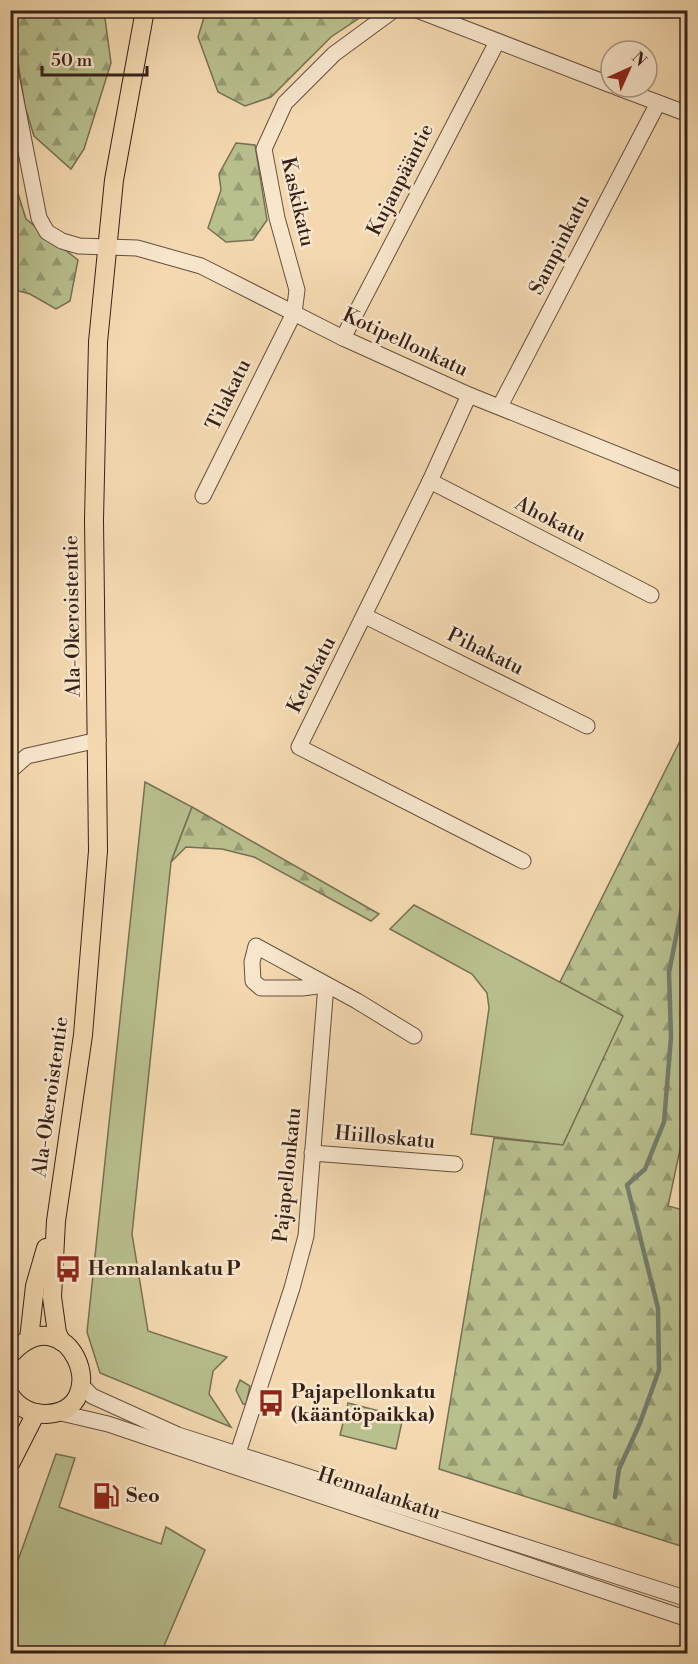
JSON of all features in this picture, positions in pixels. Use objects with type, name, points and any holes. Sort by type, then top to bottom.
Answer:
[{"type":"main road","name":"Ala-Okeroistentie","points":[[61,1341],[57,1333],[52,1297],[56,1221],[83,1035],[98,851],[94,434],[106,247],[114,180],[145,10]]},
{"type":"main road","name":"Ala-Okeroistentie","points":[[29,1340],[36,1286],[56,1221]]},
{"type":"main road","points":[[10,1355],[29,1340],[40,1336],[61,1341],[77,1356],[81,1366],[81,1385],[74,1399],[57,1412],[36,1413],[20,1406],[10,1395]]},
{"type":"main road","points":[[10,1464],[36,1413]]},
{"type":"street","name":"Kaskikatu","points":[[294,313],[297,290],[277,218],[264,149],[285,103],[334,54],[394,10]]},
{"type":"street","points":[[417,10],[599,80]]},
{"type":"street","name":"Kujanpääntie","points":[[343,338],[497,42]]},
{"type":"street","name":"Kotipellonkatu","points":[[10,70],[39,218],[48,232],[62,241],[79,246],[137,248],[179,258],[343,338],[469,395],[687,483]]},
{"type":"street","points":[[648,99],[687,114]]},
{"type":"street","name":"Sampinkatu","points":[[500,406],[658,103]]},
{"type":"street","name":"Tilakatu","points":[[203,496],[294,313]]},
{"type":"street","name":"Ketokatu","points":[[469,395],[430,482],[299,747],[523,861]]},
{"type":"street","name":"Ahokatu","points":[[430,482],[651,595]]},
{"type":"street","name":"Pihakatu","points":[[365,616],[587,726]]},
{"type":"street","points":[[10,771],[27,756],[98,740]]},
{"type":"street","points":[[326,985],[292,989],[261,988],[253,981],[252,962],[256,946],[326,985],[414,1036]]},
{"type":"street","name":"Pajapellonkatu","points":[[235,1462],[292,1288],[306,1236],[326,985]]},
{"type":"street","name":"Hiilloskatu","points":[[312,1153],[455,1164]]},
{"type":"street","name":"Hennalankatu","points":[[81,1385],[92,1396],[235,1462],[687,1619]]},
{"type":"street","name":"Hennalankatu","points":[[57,1412],[108,1424],[687,1599]]},
{"type":"green space","points":[[206,10],[370,11],[331,37],[271,97],[245,106],[218,92],[198,37]]},
{"type":"green space","points":[[10,11],[104,11],[111,63],[84,149],[71,169],[34,136],[25,107]]},
{"type":"green space","points":[[236,143],[255,145],[267,220],[253,240],[226,242],[208,228],[221,190],[219,174]]},
{"type":"green space","points":[[11,179],[14,181],[26,219],[78,260],[70,301],[56,309],[30,294],[11,289]]},
{"type":"green space","points":[[687,727],[688,1112],[668,1206],[687,1211],[687,1548],[439,1469],[494,1138],[563,1145],[623,1016],[560,982]]},
{"type":"green space","points":[[145,782],[192,807],[171,862],[132,1234],[148,1331],[227,1357],[213,1371],[209,1394],[231,1427],[100,1373],[87,1332]]},
{"type":"green space","points":[[192,807],[379,914],[371,921],[254,857],[222,849],[186,847],[171,862]]},
{"type":"green space","points":[[414,905],[624,1016],[563,1145],[471,1134],[489,1008],[487,993],[472,974],[390,929]]},
{"type":"green space","points":[[240,1380],[250,1386],[246,1404],[243,1404],[236,1390]]},
{"type":"green space","points":[[348,1403],[403,1417],[396,1449],[340,1435]]},
{"type":"green space","points":[[56,1454],[75,1458],[59,1507],[161,1544],[166,1527],[205,1550],[161,1653],[11,1653],[11,1580]]},
{"type":"waterway","points":[[615,1497],[619,1469],[640,1423],[659,1370],[658,1308],[627,1185],[645,1169],[664,1122],[671,1037],[669,972],[688,877]]},
{"type":"place","name":"Hennalankatu P","points":[[68,1269]]},
{"type":"place","name":"Pajapellonkatu (kääntöpaikka)","points":[[271,1403]]},
{"type":"place","name":"Seo","points":[[106,1496]]}]
